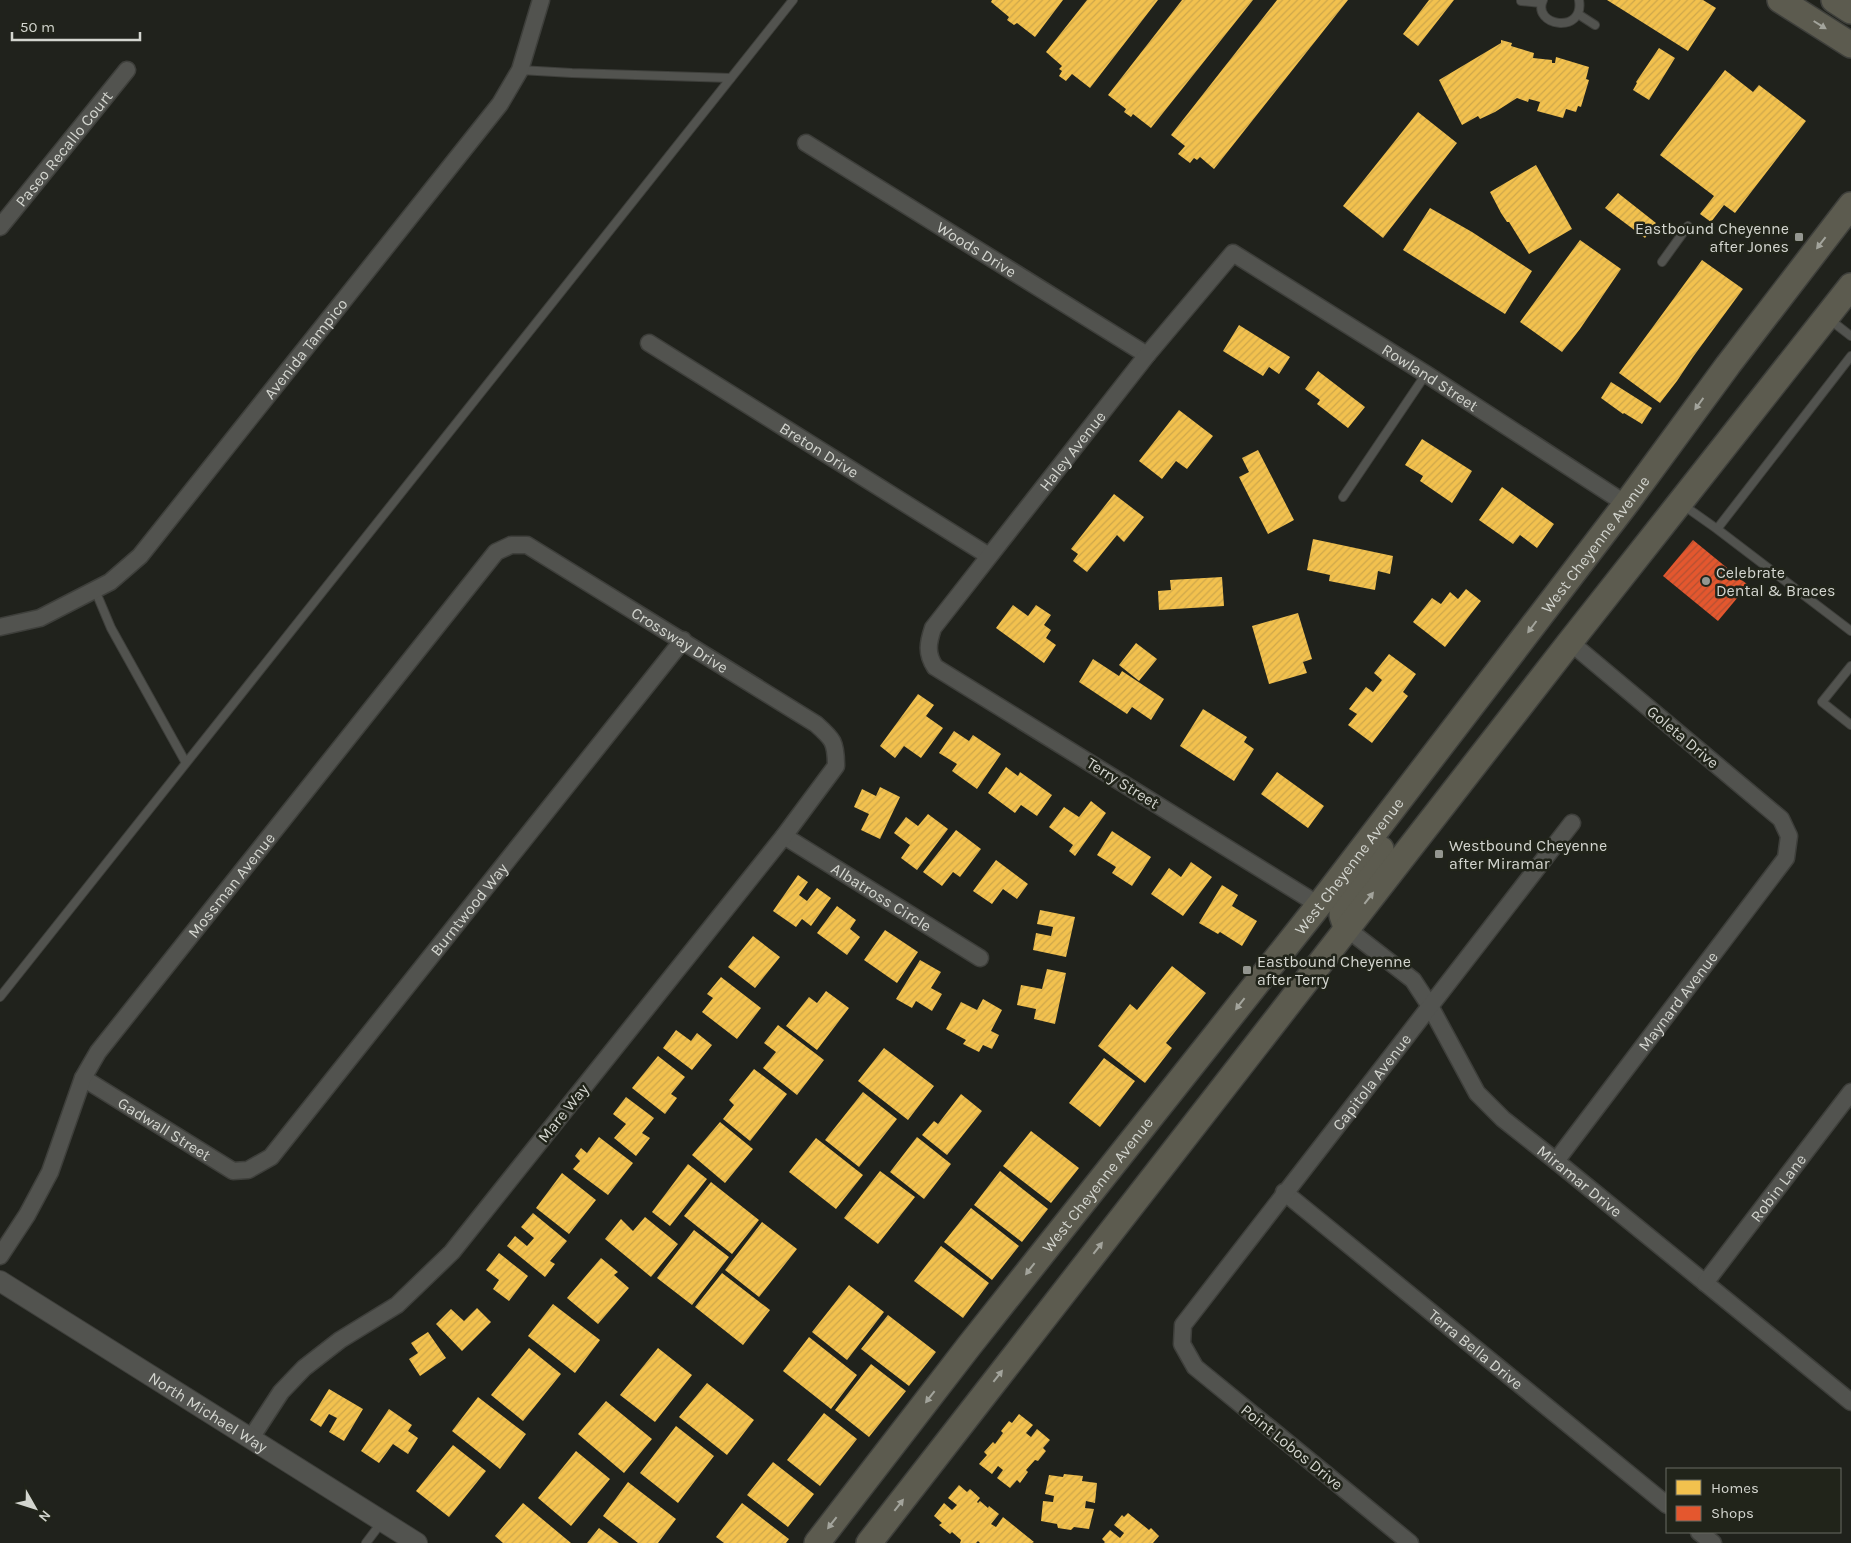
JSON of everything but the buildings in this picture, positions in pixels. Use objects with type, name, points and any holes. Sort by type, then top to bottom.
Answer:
[{"type":"main road","points":[[1780,0],[1851,45]]},
{"type":"main road","points":[[1834,0],[1851,10]]},
{"type":"main road","name":"West Cheyenne Avenue","points":[[817,1543],[993,1316],[1319,905],[1626,504],[1746,342],[1851,205]]},
{"type":"main road","points":[[869,1543],[1346,928],[1851,286]]},
{"type":"main road","points":[[1346,928],[1342,914],[1343,905],[1439,765],[1450,734]]},
{"type":"main road","points":[[1196,1121],[1210,1091],[1326,932],[1326,919],[1319,905]]},
{"type":"street","name":"Avenida Tampico","points":[[0,627],[40,618],[110,582],[140,556],[500,104],[520,70],[541,0]]},
{"type":"street","name":"Paseo Recallo Court","points":[[0,227],[127,70]]},
{"type":"street","name":"Woods Drive","points":[[806,143],[1147,355]]},
{"type":"street","name":"Haley Avenue","points":[[929,658],[928,644],[933,628],[1147,355],[1233,253]]},
{"type":"street","name":"Rowland Street","points":[[1233,253],[1426,374],[1626,504]]},
{"type":"street","name":"Breton Drive","points":[[649,343],[990,556]]},
{"type":"street","name":"Crossway Drive","points":[[511,545],[527,544],[816,724],[832,738],[836,752]]},
{"type":"street","name":"Mossman Avenue","points":[[0,1256],[27,1215],[50,1172],[83,1078],[98,1052],[496,552],[511,545]]},
{"type":"street","name":"Burntwood Way","points":[[248,1170],[271,1157],[683,640]]},
{"type":"street","name":"Goleta Drive","points":[[1570,642],[1781,819],[1789,836]]},
{"type":"street","name":"Terry Street","points":[[929,658],[935,667],[1319,905]]},
{"type":"street","name":"Mare Way","points":[[251,1438],[281,1392],[304,1368],[340,1340],[397,1305],[452,1252],[784,836],[836,766],[836,752]]},
{"type":"street","name":"Capitola Avenue","points":[[1182,1344],[1183,1325],[1284,1192],[1572,823]]},
{"type":"street","name":"Albatross Circle","points":[[784,836],[980,958]]},
{"type":"street","name":"Maynard Avenue","points":[[1556,1161],[1786,858],[1789,836]]},
{"type":"street","name":"Miramar Drive","points":[[1346,928],[1413,980],[1430,1006],[1477,1093],[1503,1119],[1851,1402]]},
{"type":"street","name":"Gadwall Street","points":[[83,1078],[233,1171],[248,1170]]},
{"type":"street","name":"Robin Lane","points":[[1706,1283],[1851,1092]]},
{"type":"street","name":"Terra Bella Drive","points":[[1284,1192],[1666,1505]]},
{"type":"street","name":"North Michael Way","points":[[0,1281],[417,1543]]},
{"type":"street","name":"Point Lobos Drive","points":[[1182,1344],[1195,1367],[1410,1543]]},
{"type":"street","points":[[1700,1533],[1713,1543]]},
{"type":"lane","points":[[0,996],[793,0]]},
{"type":"lane","points":[[1521,1],[1542,2],[1542,12],[1547,18],[1559,24],[1570,22],[1578,14],[1580,0]]},
{"type":"lane","points":[[1578,14],[1595,25]]},
{"type":"lane","points":[[520,70],[731,78]]},
{"type":"lane","points":[[1662,262],[1688,226]]},
{"type":"lane","points":[[1826,317],[1851,336]]},
{"type":"lane","points":[[1718,529],[1851,356]]},
{"type":"lane","points":[[1343,497],[1426,374]]},
{"type":"lane","points":[[1679,503],[1718,529],[1851,632]]},
{"type":"lane","points":[[95,590],[111,628],[186,763]]},
{"type":"lane","points":[[1851,666],[1822,702],[1851,725]]},
{"type":"lane","points":[[366,1543],[383,1521]]},
{"type":"place","name":"Eastbound Cheyenne after Jones","points":[[1799,237]]},
{"type":"place","name":"Celebrate Dental & Braces","points":[[1706,581]]},
{"type":"place","name":"Westbound Cheyenne after Miramar","points":[[1439,854]]},
{"type":"place","name":"Eastbound Cheyenne after Terry","points":[[1247,970]]}]
